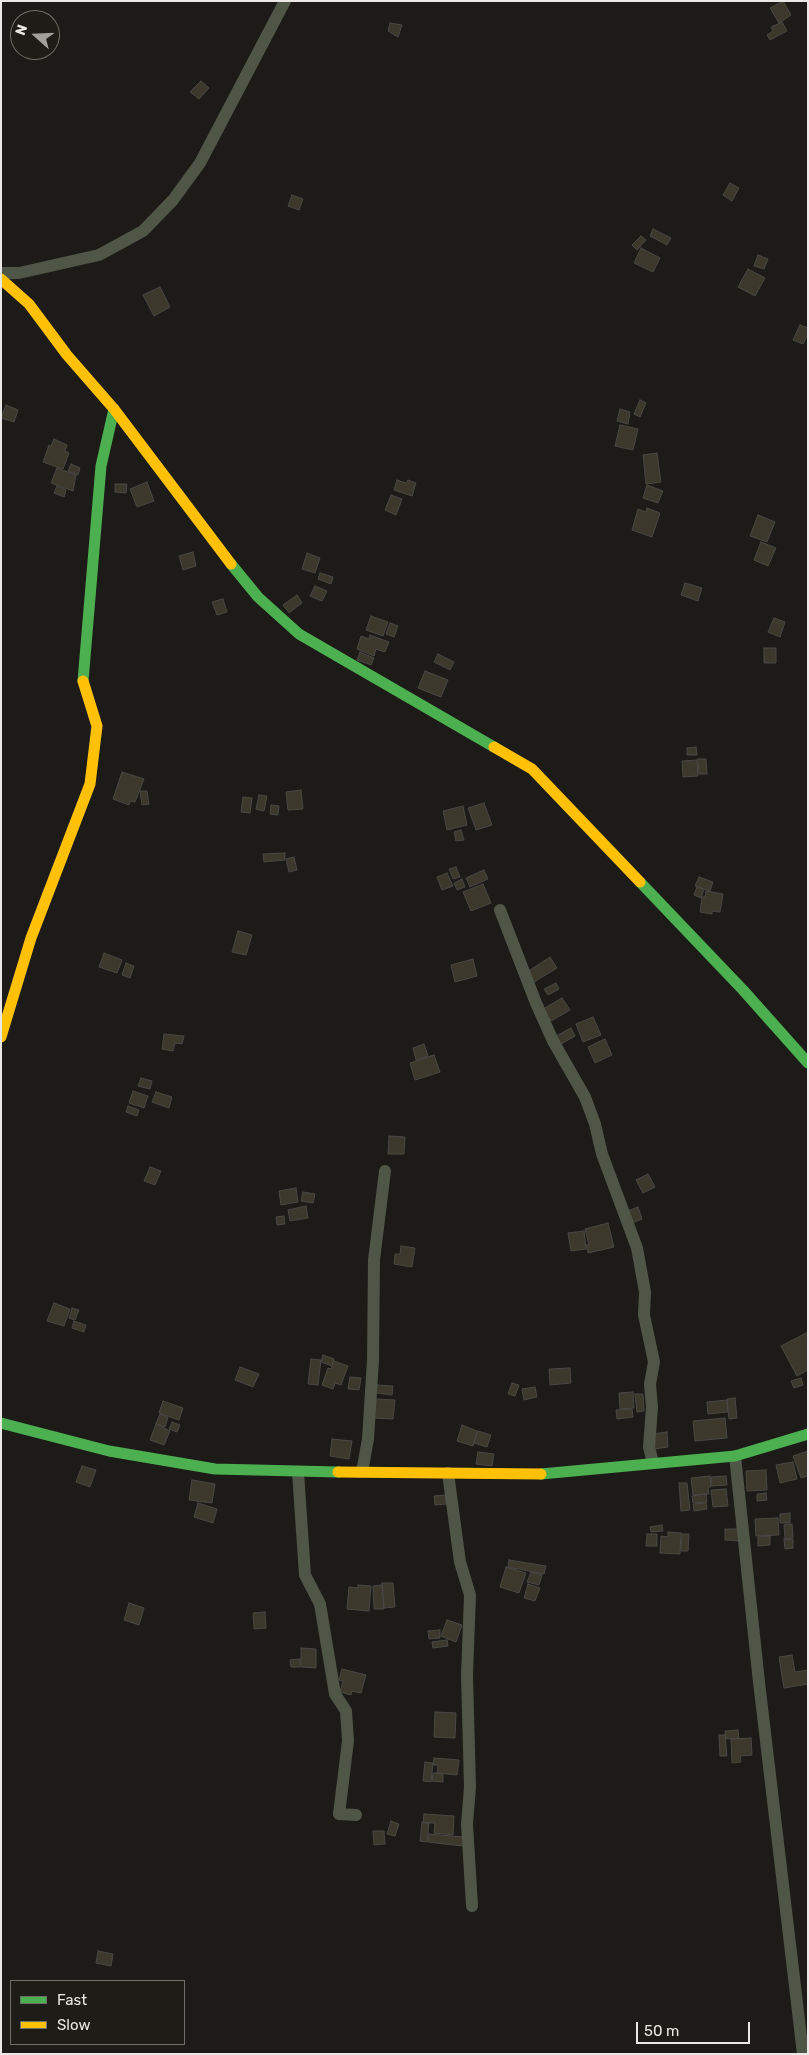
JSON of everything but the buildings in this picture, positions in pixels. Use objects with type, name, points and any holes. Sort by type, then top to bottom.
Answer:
[{"type":"street","points":[[1,273],[19,273],[99,255],[143,231],[173,200],[200,163],[285,1]]},
{"type":"street","points":[[1,279],[29,304],[67,355],[114,409],[214,544],[258,597],[298,634],[325,651],[532,769],[743,990],[808,1064]]},
{"type":"street","points":[[1,1037],[31,938],[90,784],[97,726],[83,685],[101,466],[114,409]]},
{"type":"street","points":[[500,910],[553,1041],[585,1098],[596,1124],[602,1154],[637,1248],[645,1292],[644,1315],[654,1362],[650,1384],[652,1407],[649,1447],[653,1463]]},
{"type":"street","points":[[362,1472],[368,1439],[373,1360],[374,1260],[385,1171]]},
{"type":"street","points":[[1,1423],[109,1451],[215,1469],[298,1472],[529,1475],[736,1456],[808,1434]]},
{"type":"street","points":[[736,1456],[759,1682],[803,2054]]},
{"type":"street","points":[[298,1472],[304,1575],[320,1604],[335,1694],[346,1711],[348,1741],[339,1814],[356,1815]]},
{"type":"street","points":[[448,1473],[460,1562],[470,1595],[467,1675],[470,1787],[467,1824],[472,1906]]},
{"type":"traffic: fast","points":[[83,681],[101,466],[114,409]]},
{"type":"traffic: fast","points":[[231,564],[258,597],[299,634],[494,747]]},
{"type":"traffic: fast","points":[[640,882],[743,990],[808,1063]]},
{"type":"traffic: fast","points":[[1,1423],[109,1451],[215,1469],[338,1472]]},
{"type":"traffic: fast","points":[[541,1474],[735,1456],[808,1434]]},
{"type":"traffic: slow","points":[[1,279],[29,304],[67,355],[114,409],[231,564]]},
{"type":"traffic: slow","points":[[1,1037],[31,938],[90,784],[97,726],[83,681]]},
{"type":"traffic: slow","points":[[494,747],[532,769],[640,882]]},
{"type":"traffic: slow","points":[[338,1472],[541,1474]]}]
